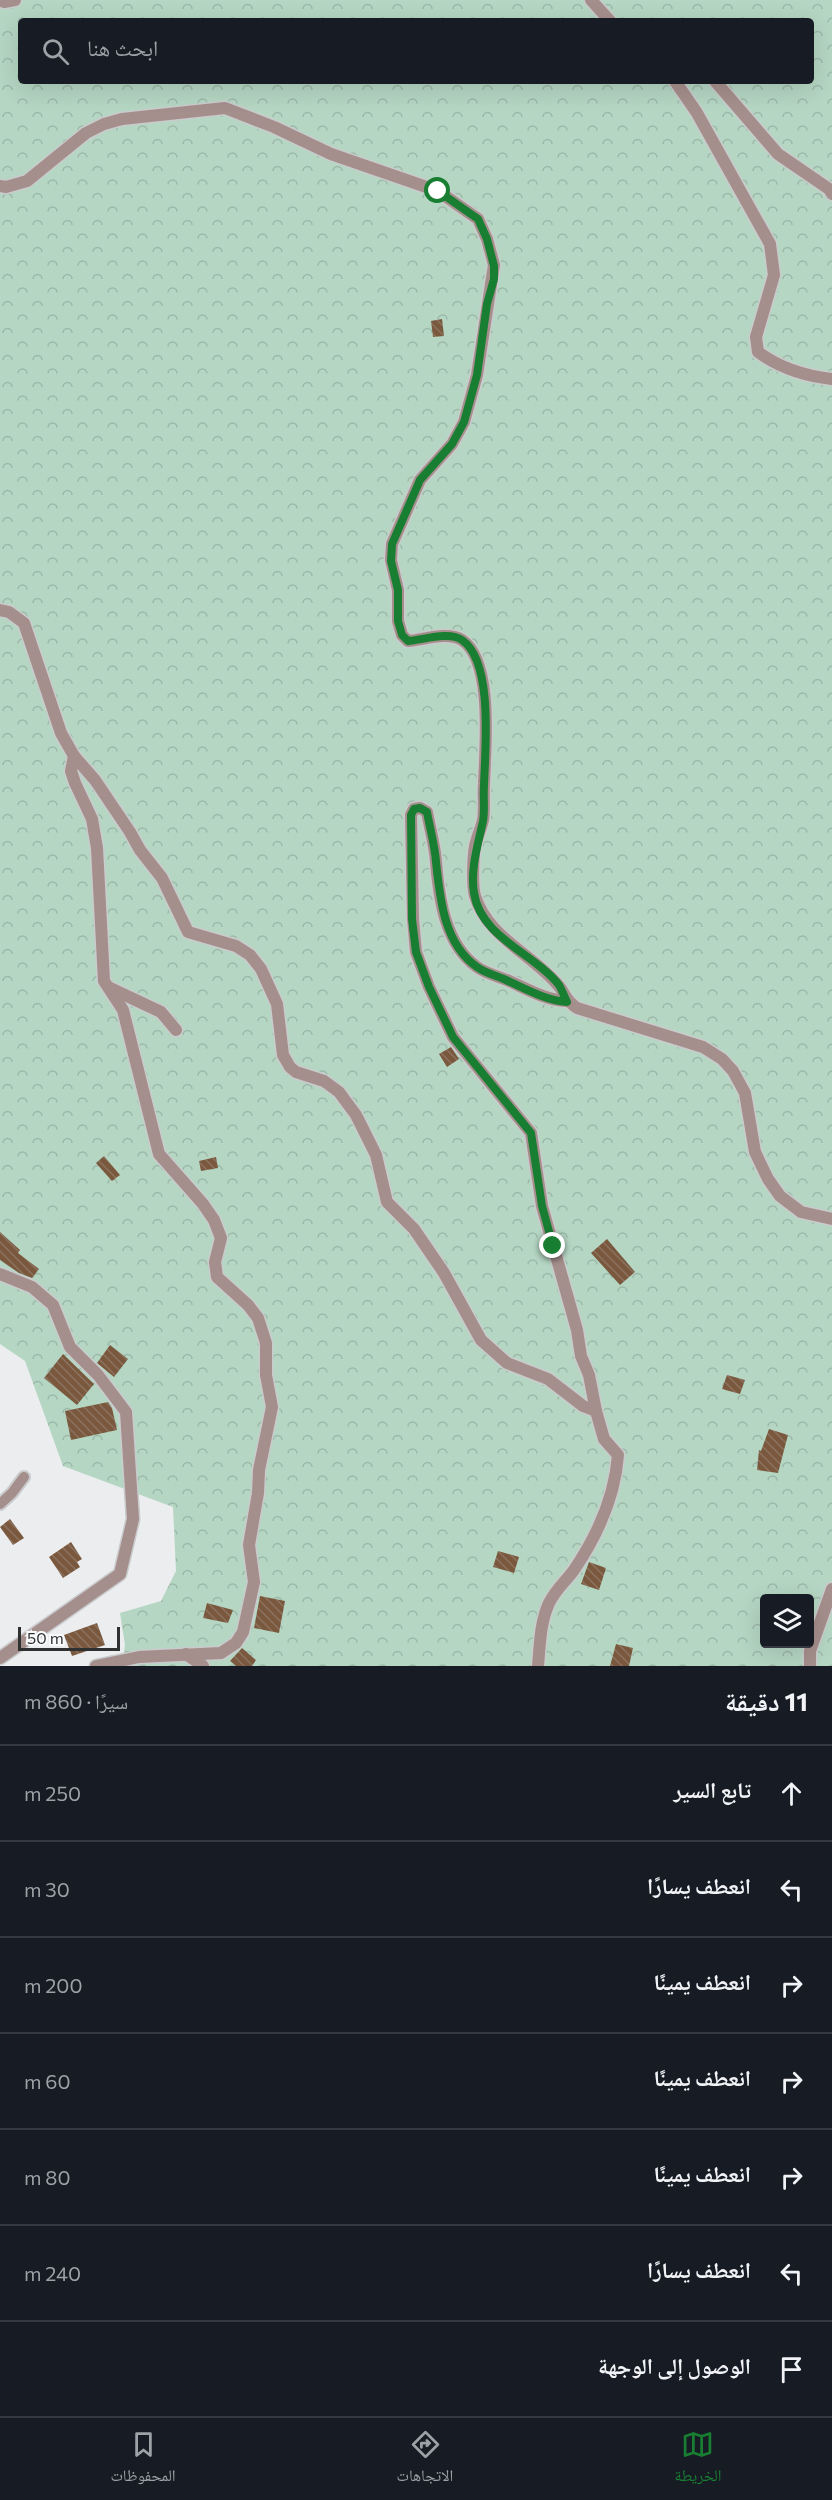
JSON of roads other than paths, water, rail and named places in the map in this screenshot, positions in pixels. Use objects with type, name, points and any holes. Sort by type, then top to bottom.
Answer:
[{"type":"street","points":[[1,0],[4,3],[15,0]]},
{"type":"street","points":[[591,0],[607,18]]},
{"type":"street","points":[[677,84],[697,113],[753,209],[770,244],[774,274],[756,337],[758,352],[779,365],[801,374],[832,379]]},
{"type":"street","points":[[718,84],[778,154],[829,189],[832,194]]},
{"type":"street","points":[[0,186],[17,186],[27,181],[86,133],[104,124],[123,119],[225,108],[274,127],[331,154],[438,191],[478,219],[487,239],[494,266],[477,375],[464,422],[452,444],[420,480],[392,544],[391,561],[398,590],[398,621],[402,635],[408,641],[441,637],[460,639],[469,647],[480,669],[486,710],[487,754],[483,820],[475,847],[474,894],[485,920],[559,986],[567,1002]]},
{"type":"street","points":[[0,610],[9,612],[24,623],[61,733],[74,756],[94,780],[140,850],[162,878],[188,932],[236,946],[250,955],[261,969],[277,1004],[283,1055],[290,1067],[324,1081],[339,1092],[356,1115],[376,1155],[387,1202],[420,1238],[444,1273],[481,1340],[507,1363],[548,1379],[583,1406],[596,1411]]},
{"type":"street","points":[[74,756],[71,771],[92,819],[97,848],[104,981],[123,1010],[159,1154],[214,1220],[221,1238],[215,1262],[217,1277],[258,1318],[266,1343],[266,1375],[272,1407],[259,1470],[258,1492],[249,1545],[254,1582],[243,1632],[236,1642],[221,1653],[139,1657],[96,1666]]},
{"type":"street","points":[[538,1666],[541,1632],[550,1602],[587,1549],[605,1512],[618,1455],[604,1439],[589,1375],[581,1356],[578,1330],[542,1206],[531,1133],[453,1037],[429,987],[416,952],[412,919],[411,815],[414,809],[420,808],[427,812],[436,862],[437,885],[448,928],[462,952],[477,968],[554,1001],[567,1002],[577,1008],[703,1047],[722,1059],[733,1071],[745,1093],[755,1152],[780,1196],[801,1212],[832,1219]]},
{"type":"street","points":[[108,988],[161,1012],[176,1030]]},
{"type":"street","points":[[0,1274],[32,1287],[53,1305],[70,1347],[98,1375],[126,1412],[134,1519],[120,1574],[0,1658]]},
{"type":"street","points":[[0,1504],[24,1477]]},
{"type":"street","points":[[810,1666],[810,1652],[832,1589]]},
{"type":"street","points":[[186,1654],[203,1666]]}]
